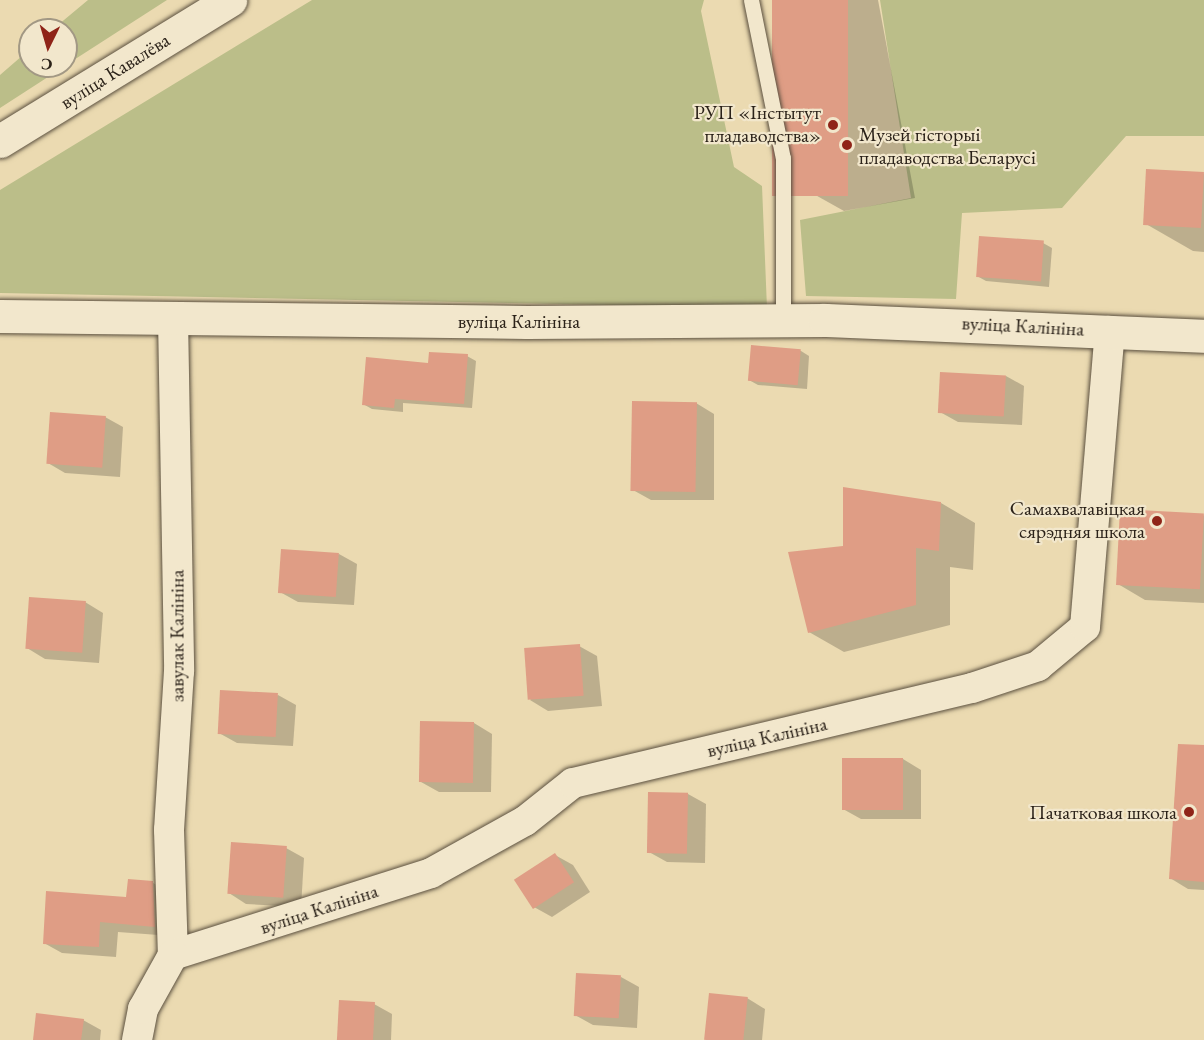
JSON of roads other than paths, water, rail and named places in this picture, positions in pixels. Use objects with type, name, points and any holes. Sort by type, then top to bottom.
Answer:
[{"type":"street","name":"вуліца Кавалёва","points":[[0,141],[230,0]]},
{"type":"street","name":"вуліца Калініна","points":[[0,316],[527,322],[783,319],[1204,336]]},
{"type":"street","name":"завулак Калініна","points":[[173,317],[179,671],[169,830],[173,956]]},
{"type":"street","name":"вуліца Калініна","points":[[173,956],[431,873],[525,821],[573,783],[972,688],[1038,666],[1085,627],[1110,331]]},
{"type":"street","points":[[137,1040],[143,1009],[173,956]]},
{"type":"lane","points":[[751,0],[783,158],[783,319]]},
{"type":"place","name":"РУП «Інстытут пладаводства»","points":[[833,125]]},
{"type":"place","name":"Музей гісторыі пладаводства Беларусі","points":[[847,145]]},
{"type":"place","name":"Самахвалавіцкая сярэдняя школа","points":[[1157,521]]},
{"type":"place","name":"Пачатковая школа","points":[[1189,812]]}]
